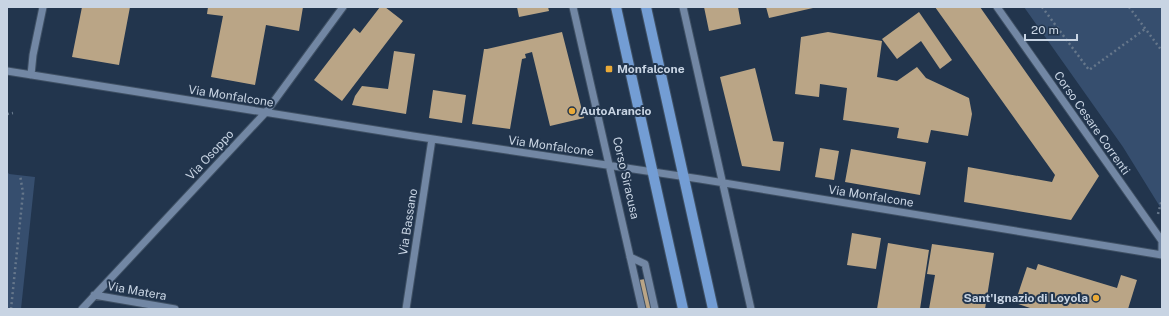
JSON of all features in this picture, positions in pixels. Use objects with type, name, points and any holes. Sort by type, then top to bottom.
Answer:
[{"type":"main road","points":[[616,7],[684,309]]},
{"type":"main road","points":[[646,7],[713,309]]},
{"type":"street","points":[[31,75],[33,55],[43,7]]},
{"type":"street","name":"Via Osoppo","points":[[82,309],[266,112],[343,7]]},
{"type":"street","name":"Corso Siracusa","points":[[573,7],[642,309]]},
{"type":"street","points":[[683,7],[751,309]]},
{"type":"street","name":"Corso Cesare Correnti","points":[[997,7],[1162,241],[1162,255]]},
{"type":"street","name":"Via Monfalcone","points":[[7,71],[432,139],[610,165],[1162,255]]},
{"type":"street","name":"Via Bassano","points":[[406,309],[432,139]]},
{"type":"street","points":[[630,257],[645,264],[655,309]]},
{"type":"street","name":"Via Matera","points":[[94,295],[176,309]]},
{"type":"path","points":[[1042,7],[1089,70],[1145,29]]},
{"type":"path","points":[[1129,7],[1162,51]]},
{"type":"path","points":[[7,114],[13,113]]},
{"type":"path","points":[[11,309],[23,193],[20,175]]},
{"type":"path","points":[[7,300],[12,300]]},
{"type":"shaded area","points":[[1024,7],[1162,7],[1162,210],[1123,147]]},
{"type":"shaded area","points":[[7,171],[9,174],[35,177],[21,309],[7,309]]},
{"type":"building","points":[[82,7],[130,7],[119,65],[72,57]]},
{"type":"building","points":[[208,7],[303,7],[299,31],[266,25],[255,85],[211,77],[223,16],[207,14]]},
{"type":"building","points":[[380,7],[385,7],[403,21],[342,101],[314,80],[354,28],[360,33]]},
{"type":"building","points":[[517,7],[548,7],[549,11],[519,17]]},
{"type":"building","points":[[704,7],[738,7],[741,24],[709,31]]},
{"type":"building","points":[[766,7],[812,7],[813,8],[769,18]]},
{"type":"building","points":[[935,7],[980,7],[1099,176],[1071,220],[964,202],[968,167],[1052,182],[1055,175]]},
{"type":"building","points":[[919,12],[952,60],[940,69],[921,41],[897,59],[882,39]]},
{"type":"building","points":[[562,32],[584,118],[550,126],[532,52],[525,54],[526,58],[522,59],[510,129],[472,124],[484,49]]},
{"type":"building","points":[[828,32],[882,41],[877,77],[897,81],[917,67],[926,78],[969,98],[972,114],[968,136],[931,130],[928,143],[897,138],[899,128],[843,120],[847,88],[820,84],[819,97],[795,94],[801,37]]},
{"type":"building","points":[[394,51],[415,54],[406,114],[352,105],[355,96],[362,86],[388,89]]},
{"type":"building","points":[[755,68],[773,141],[784,142],[780,171],[742,166],[720,77]]},
{"type":"building","points":[[433,90],[466,95],[462,123],[429,118]]},
{"type":"building","points":[[820,148],[839,151],[834,180],[815,177]]},
{"type":"building","points":[[851,149],[926,162],[920,195],[845,182]]},
{"type":"building","points":[[852,233],[881,238],[876,269],[847,265]]},
{"type":"building","points":[[888,243],[929,250],[920,309],[877,309]]},
{"type":"building","points":[[932,244],[994,253],[985,309],[929,309],[935,275],[927,274]]},
{"type":"building","points":[[1038,264],[1117,288],[1121,275],[1137,280],[1128,309],[1033,309],[1015,303],[1027,267],[1036,270]]},
{"type":"building","points":[[651,278],[658,309],[646,309],[639,280]]},
{"type":"place","name":"Monfalcone","points":[[609,69]]},
{"type":"place","name":"AutoArancio","points":[[572,111]]},
{"type":"place","name":"Sant'Ignazio di Loyola","points":[[1096,298]]}]
